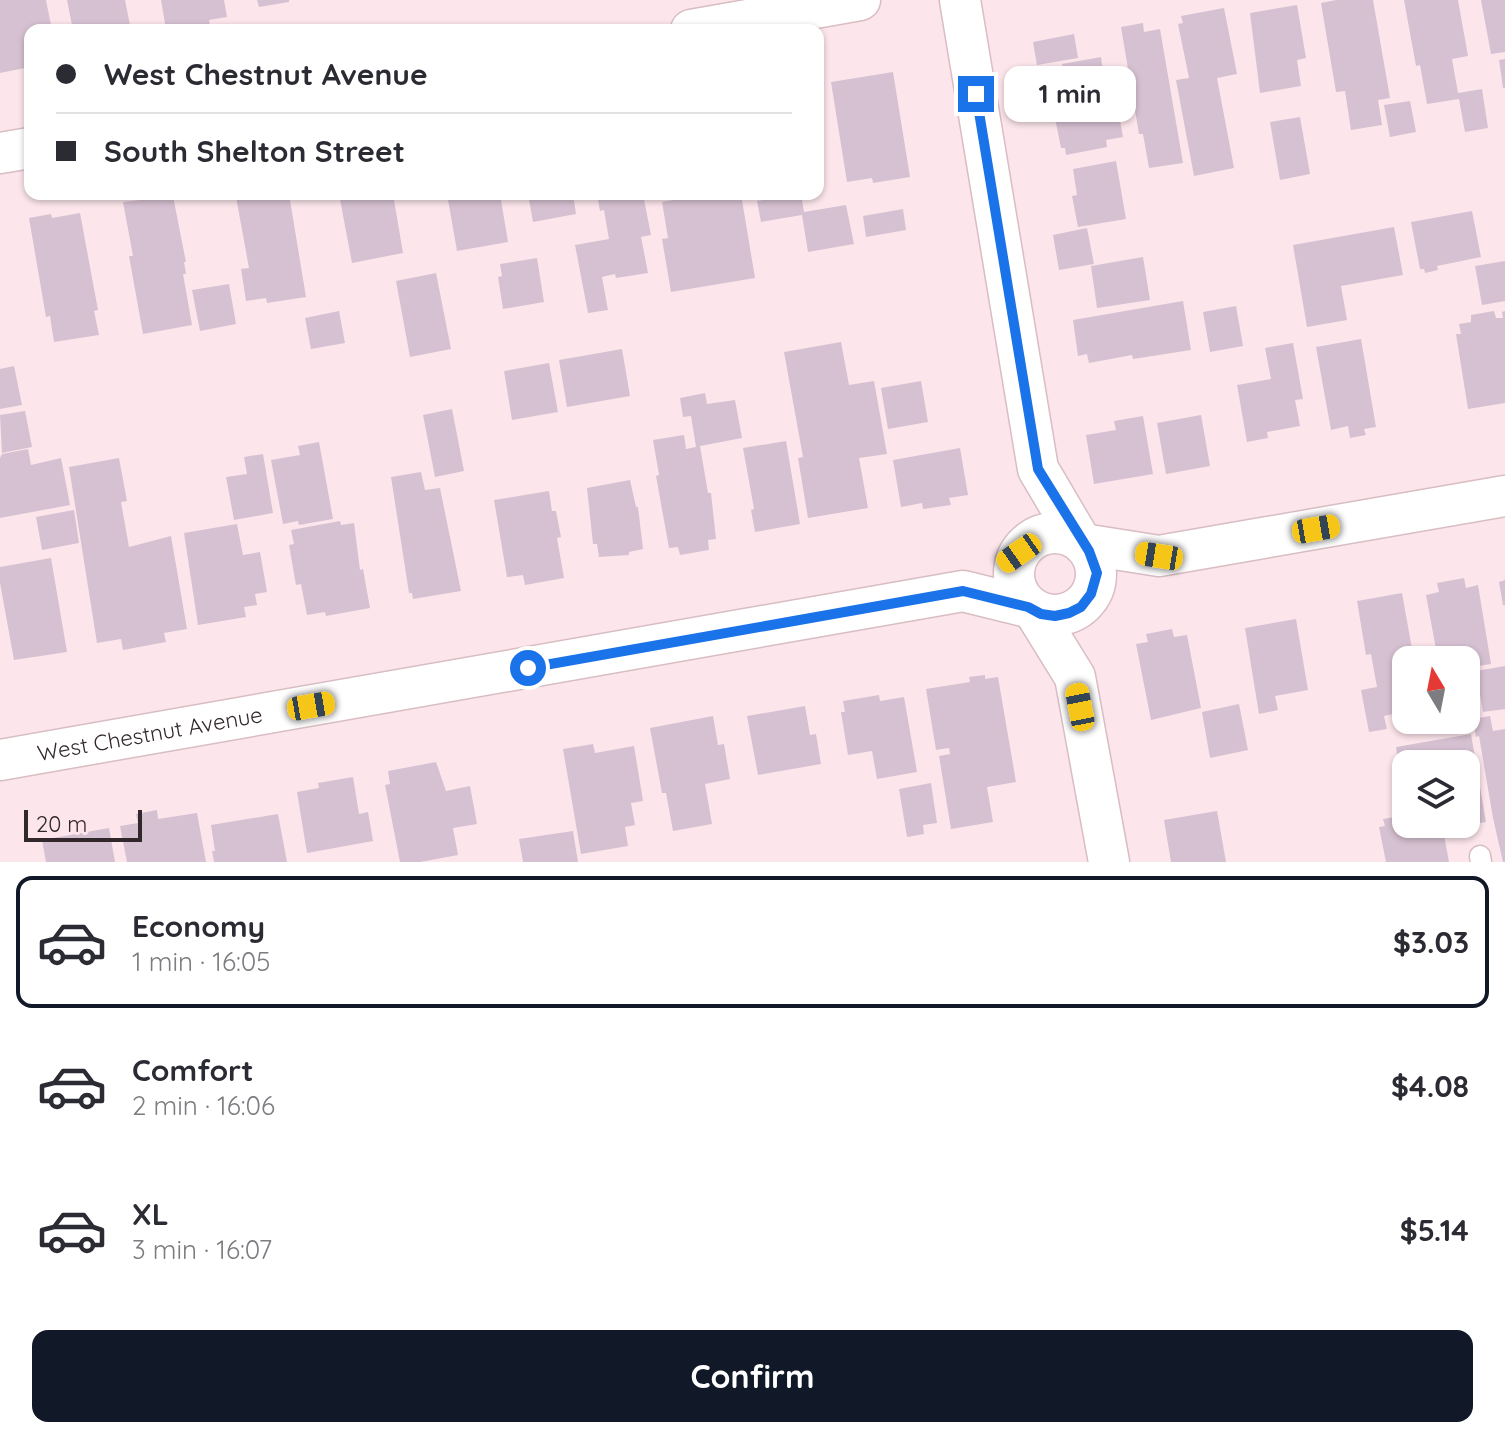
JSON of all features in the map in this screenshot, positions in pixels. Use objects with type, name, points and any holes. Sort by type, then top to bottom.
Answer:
[{"type":"street","points":[[725,24],[860,0]]},
{"type":"street","points":[[960,0],[1038,469],[1095,561],[1097,573],[1075,677],[1109,862]]},
{"type":"street","points":[[0,153],[24,149]]},
{"type":"street","points":[[1020,552],[1038,469]]},
{"type":"street","points":[[1159,556],[1091,595],[1081,607],[1069,613],[1055,616],[1041,614],[1020,599],[1015,587],[1014,564],[1028,542],[1041,535],[1069,535],[1082,543],[1159,556],[1505,496]]},
{"type":"street","name":"West Chestnut Avenue","points":[[963,591],[1020,552]]},
{"type":"street","name":"West Chestnut Avenue","points":[[0,760],[963,591],[1030,608]]},
{"type":"street","points":[[1030,608],[1075,677]]},
{"type":"building","points":[[0,0],[46,0],[51,24],[24,24],[24,68],[0,73]]},
{"type":"building","points":[[67,0],[125,0],[130,24],[72,24]]},
{"type":"building","points":[[161,0],[224,0],[227,17],[209,20],[210,24],[165,24]]},
{"type":"building","points":[[257,0],[289,0],[289,2],[259,7]]},
{"type":"building","points":[[1373,0],[1390,98],[1378,100],[1382,125],[1351,130],[1345,91],[1336,92],[1321,3]]},
{"type":"building","points":[[1404,0],[1458,0],[1468,56],[1452,59],[1458,93],[1482,89],[1488,128],[1465,132],[1459,99],[1427,104],[1420,65],[1416,66]]},
{"type":"building","points":[[1481,0],[1505,0],[1505,52],[1491,54]]},
{"type":"building","points":[[1297,5],[1306,58],[1297,60],[1301,86],[1260,93],[1250,13]]},
{"type":"building","points":[[1224,8],[1237,74],[1217,78],[1234,168],[1194,176],[1176,80],[1189,78],[1178,24],[1183,23],[1181,16]]},
{"type":"building","points":[[1143,23],[1144,32],[1160,29],[1183,163],[1149,168],[1143,134],[1139,134],[1121,27]]},
{"type":"building","points":[[1074,34],[1078,58],[1037,65],[1033,42]]},
{"type":"building","points":[[1101,57],[1103,72],[1111,71],[1123,137],[1106,140],[1107,147],[1066,155],[1065,148],[1061,148],[1055,118],[1063,116],[1055,76],[1064,75],[1062,64]]},
{"type":"building","points":[[1505,59],[1505,88],[1503,88],[1499,60]]},
{"type":"building","points":[[893,72],[910,177],[873,183],[872,178],[847,182],[831,82]]},
{"type":"building","points":[[1410,101],[1416,132],[1390,137],[1384,105]]},
{"type":"building","points":[[1300,117],[1310,174],[1280,180],[1270,122]]},
{"type":"building","points":[[1116,161],[1126,219],[1078,227],[1072,196],[1077,195],[1073,169]]},
{"type":"building","points":[[174,200],[186,262],[186,274],[183,274],[192,325],[143,334],[123,202]]},
{"type":"building","points":[[237,200],[290,200],[306,297],[267,303],[266,298],[246,301],[241,269],[249,268]]},
{"type":"building","points":[[340,200],[394,200],[403,253],[352,263]]},
{"type":"building","points":[[448,200],[501,200],[508,242],[457,251]]},
{"type":"building","points":[[529,200],[574,200],[576,214],[533,222]]},
{"type":"building","points":[[598,200],[644,200],[651,235],[641,237],[648,273],[602,277],[608,310],[588,313],[575,245],[609,239],[604,210],[600,211]]},
{"type":"building","points":[[742,200],[755,278],[671,292],[662,239],[668,238],[662,202]]},
{"type":"building","points":[[802,200],[804,212],[846,205],[854,244],[808,252],[802,215],[761,222],[757,201]]},
{"type":"building","points":[[903,209],[906,230],[866,237],[863,216]]},
{"type":"building","points":[[1472,211],[1481,257],[1437,266],[1438,270],[1425,273],[1424,269],[1420,269],[1411,222]]},
{"type":"building","points":[[80,213],[98,310],[94,311],[99,335],[54,342],[50,316],[46,317],[29,218]]},
{"type":"building","points":[[1394,227],[1403,275],[1341,286],[1347,320],[1307,327],[1293,245]]},
{"type":"building","points":[[1087,228],[1094,264],[1059,270],[1053,235]]},
{"type":"building","points":[[1143,257],[1150,300],[1097,308],[1091,266]]},
{"type":"building","points":[[537,258],[544,302],[503,309],[498,277],[502,276],[500,264]]},
{"type":"building","points":[[1505,261],[1505,301],[1482,305],[1475,266]]},
{"type":"building","points":[[436,273],[451,349],[410,357],[396,281]]},
{"type":"building","points":[[229,284],[236,324],[200,331],[192,290]]},
{"type":"building","points":[[1183,301],[1191,350],[1133,359],[1132,355],[1089,363],[1087,354],[1078,356],[1073,320]]},
{"type":"building","points":[[1236,306],[1243,346],[1210,352],[1203,312]]},
{"type":"building","points":[[339,311],[345,343],[311,349],[305,318]]},
{"type":"building","points":[[1494,311],[1496,318],[1503,318],[1502,312],[1505,311],[1505,403],[1468,409],[1456,334],[1461,334],[1459,324],[1471,322],[1471,315]]},
{"type":"building","points":[[1361,339],[1376,427],[1364,429],[1366,435],[1350,438],[1348,426],[1331,430],[1316,347]]},
{"type":"building","points":[[841,342],[849,385],[874,381],[887,454],[859,458],[868,508],[808,518],[798,458],[803,457],[784,352]]},
{"type":"building","points":[[1293,343],[1303,399],[1295,400],[1300,426],[1267,432],[1268,438],[1247,442],[1237,385],[1271,379],[1265,348]]},
{"type":"building","points":[[622,349],[630,396],[567,407],[559,360]]},
{"type":"building","points":[[549,363],[558,412],[512,420],[504,371]]},
{"type":"building","points":[[14,366],[22,405],[0,409],[0,369]]},
{"type":"building","points":[[921,381],[928,422],[888,429],[881,388]]},
{"type":"building","points":[[705,393],[707,404],[735,400],[742,438],[700,446],[708,493],[711,493],[716,539],[708,540],[709,550],[680,555],[678,547],[669,548],[653,440],[684,435],[686,449],[696,447],[691,416],[683,417],[680,398]]},
{"type":"building","points":[[452,409],[464,471],[435,477],[423,415]]},
{"type":"building","points":[[25,411],[32,447],[2,453],[0,415]]},
{"type":"building","points":[[1201,415],[1210,466],[1166,474],[1157,423]]},
{"type":"building","points":[[1143,416],[1153,474],[1094,484],[1086,435],[1116,430],[1114,421]]},
{"type":"building","points":[[786,441],[800,524],[755,532],[743,448]]},
{"type":"building","points":[[319,442],[333,519],[299,525],[298,521],[283,524],[271,460],[300,455],[298,446]]},
{"type":"building","points":[[960,448],[968,495],[949,498],[951,505],[923,509],[922,503],[901,507],[893,460]]},
{"type":"building","points":[[28,449],[31,465],[61,458],[70,505],[0,518],[0,458],[2,454]]},
{"type":"building","points":[[263,454],[273,513],[234,520],[226,477],[247,474],[244,457]]},
{"type":"building","points":[[119,458],[127,501],[121,502],[129,547],[171,536],[187,629],[164,633],[166,642],[123,650],[121,639],[97,643],[69,467]]},
{"type":"building","points":[[421,472],[425,490],[440,488],[461,591],[413,599],[412,593],[409,593],[391,477]]},
{"type":"building","points":[[630,480],[638,507],[643,549],[629,552],[629,555],[599,557],[597,544],[593,544],[587,488]]},
{"type":"building","points":[[549,491],[561,537],[557,538],[564,578],[525,585],[523,575],[507,577],[494,500]]},
{"type":"building","points":[[74,510],[79,543],[42,550],[36,517]]},
{"type":"building","points":[[340,521],[341,525],[354,523],[360,570],[363,569],[370,608],[326,616],[325,612],[307,615],[301,584],[296,585],[289,545],[294,544],[291,530]]},
{"type":"building","points":[[237,524],[243,555],[260,552],[267,592],[255,594],[257,605],[244,607],[246,617],[198,625],[184,533]]},
{"type":"building","points":[[51,558],[67,652],[14,660],[0,567]]},
{"type":"building","points":[[1464,578],[1466,588],[1478,585],[1491,664],[1480,666],[1480,646],[1435,646],[1426,595],[1439,592],[1437,583]]},
{"type":"building","points":[[1505,580],[1505,605],[1503,605],[1499,582]]},
{"type":"building","points":[[1402,593],[1411,646],[1392,646],[1392,714],[1384,716],[1387,729],[1369,732],[1361,690],[1377,687],[1371,654],[1366,655],[1357,601]]},
{"type":"building","points":[[1296,619],[1308,690],[1275,696],[1278,710],[1259,714],[1245,628]]},
{"type":"building","points":[[1172,629],[1174,637],[1187,635],[1201,708],[1151,720],[1136,644],[1148,642],[1146,634]]},
{"type":"building","points":[[1505,666],[1505,709],[1483,712],[1480,670]]},
{"type":"building","points":[[985,675],[985,679],[998,677],[1016,782],[987,787],[993,822],[951,829],[939,756],[950,754],[949,748],[936,750],[926,689],[970,682],[969,677]]},
{"type":"building","points":[[879,695],[880,701],[904,697],[917,772],[877,779],[872,751],[848,755],[841,712],[845,712],[843,701]]},
{"type":"building","points":[[1239,704],[1248,750],[1210,758],[1202,712]]},
{"type":"building","points":[[805,706],[810,735],[816,734],[821,764],[758,775],[747,716]]},
{"type":"building","points":[[713,716],[718,745],[724,744],[730,779],[705,784],[712,824],[673,831],[666,793],[662,793],[650,728]]},
{"type":"building","points":[[1490,716],[1493,731],[1505,729],[1505,862],[1493,818],[1479,736],[1476,737],[1476,734],[1480,734],[1480,718]]},
{"type":"building","points":[[1471,734],[1474,750],[1396,750],[1396,747]]},
{"type":"building","points":[[593,744],[595,753],[634,746],[643,801],[631,803],[635,825],[625,827],[628,846],[581,854],[563,749]]},
{"type":"building","points":[[436,762],[446,791],[470,786],[477,824],[453,828],[458,855],[400,862],[385,785],[390,784],[388,771]]},
{"type":"building","points":[[353,777],[359,814],[368,812],[373,841],[307,853],[297,792],[319,788],[318,783]]},
{"type":"building","points":[[931,783],[937,823],[923,825],[924,834],[907,837],[899,789]]},
{"type":"building","points":[[1480,787],[1486,822],[1480,823]]},
{"type":"building","points":[[157,810],[158,819],[197,813],[206,862],[127,862],[120,826],[138,823],[136,814]]},
{"type":"building","points":[[1217,811],[1226,862],[1171,862],[1164,820]]},
{"type":"building","points":[[278,814],[287,862],[214,862],[211,825]]},
{"type":"building","points":[[1392,817],[1392,838],[1445,838],[1449,862],[1386,862],[1379,827],[1385,826],[1383,819]]},
{"type":"building","points":[[109,828],[115,862],[46,862],[42,840]]},
{"type":"building","points":[[573,831],[578,862],[523,862],[519,839]]},
{"type":"route","points":[[528,668],[963,591],[1055,616],[1081,607],[1091,596],[1097,573],[1095,561],[1038,469],[976,94]]}]
